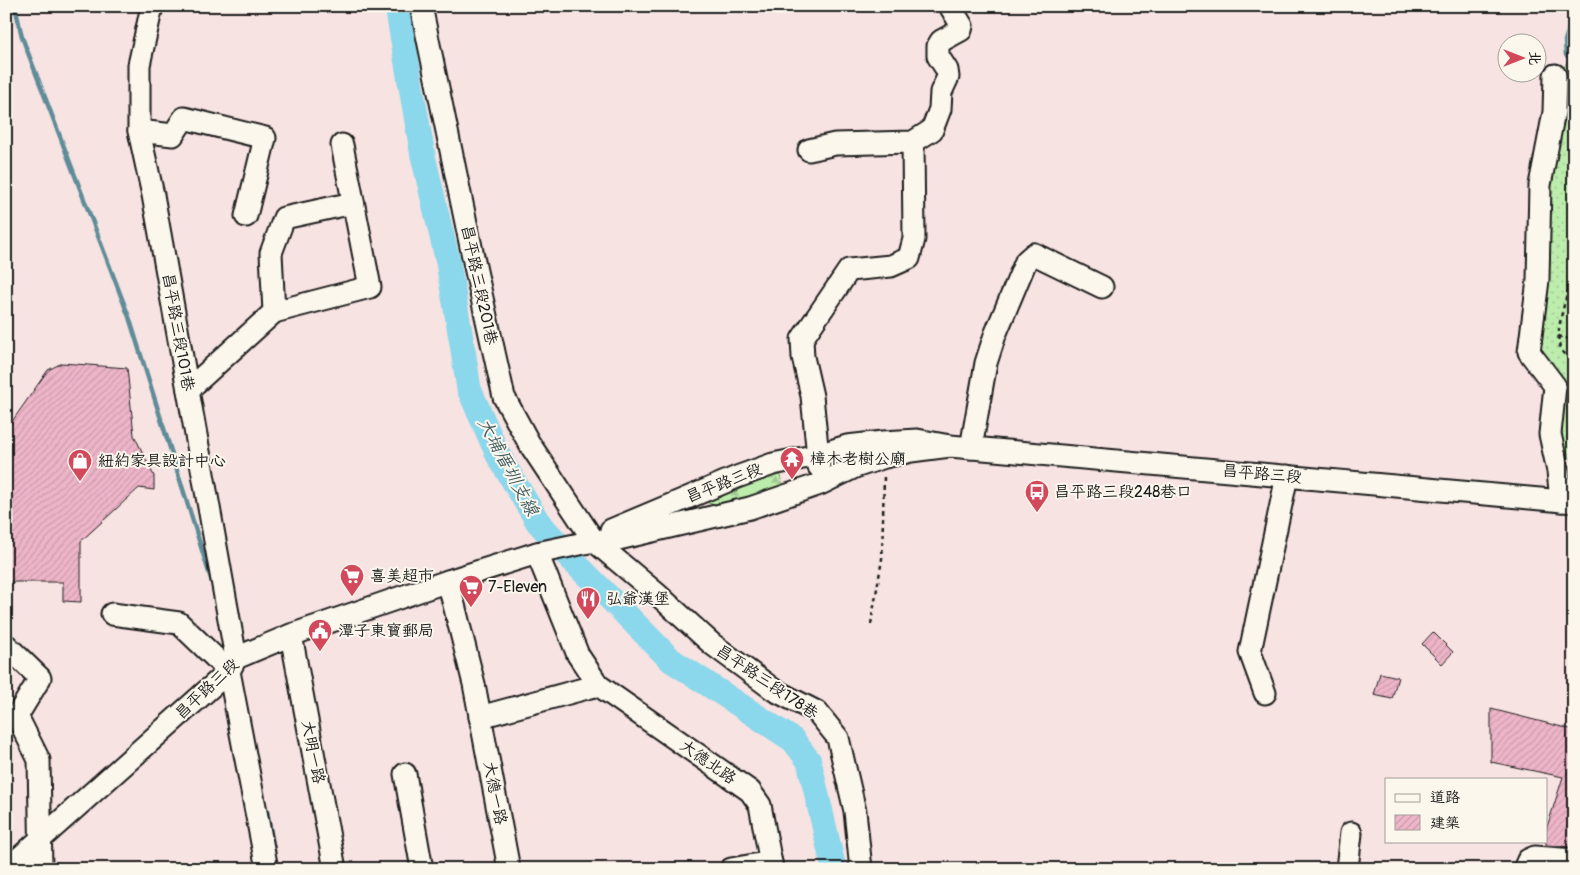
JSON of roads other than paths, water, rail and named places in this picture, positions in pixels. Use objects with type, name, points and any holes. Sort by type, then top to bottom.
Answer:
[{"type":"street","name":"昌平路三段101巷","points":[[152,6],[139,65],[139,131],[153,195],[188,390],[267,869]]},
{"type":"street","name":"昌平路三段201巷","points":[[421,6],[504,398],[529,443],[594,541]]},
{"type":"street","points":[[809,150],[835,144],[913,142],[932,130],[940,109],[941,92],[948,77],[947,70],[938,56],[938,46],[941,41],[961,30],[962,26],[950,6]]},
{"type":"street","points":[[1555,75],[1554,112],[1540,185],[1538,280],[1529,352],[1555,386],[1550,434],[1567,501]]},
{"type":"street","points":[[139,131],[174,135],[184,118],[265,138],[246,216]]},
{"type":"street","points":[[820,484],[812,396],[803,357],[802,340],[849,270],[891,266],[909,258],[914,239],[913,142]]},
{"type":"street","points":[[188,390],[274,312],[370,287],[342,145]]},
{"type":"street","points":[[274,312],[271,254],[284,218],[353,203]]},
{"type":"street","points":[[961,447],[994,335],[1026,260],[1034,254],[1102,287]]},
{"type":"street","name":"昌平路三段","points":[[594,541],[613,529],[737,477],[773,464],[818,455],[847,446],[917,440],[961,447],[1172,467],[1567,501]]},
{"type":"street","name":"昌平路三段","points":[[7,869],[233,665],[291,635],[448,581],[537,553],[594,541],[614,540],[750,508],[820,484],[855,467],[911,450],[961,447]]},
{"type":"street","points":[[1265,693],[1250,652],[1287,476]]},
{"type":"street","name":"昌平路三段178巷","points":[[594,541],[657,594],[712,644],[774,690],[818,712],[838,738],[855,811],[861,869]]},
{"type":"street","points":[[480,717],[598,686],[578,655],[537,553]]},
{"type":"street","name":"大德一路","points":[[448,581],[474,684],[510,869]]},
{"type":"street","points":[[112,614],[179,623],[233,665]]},
{"type":"street","name":"大明一路","points":[[291,635],[335,869]]},
{"type":"street","points":[[6,644],[40,678],[17,716],[39,760],[41,869]]},
{"type":"street","name":"大德北路","points":[[598,686],[750,791],[760,805],[771,865]]},
{"type":"street","points":[[405,774],[422,869]]},
{"type":"street","points":[[1346,869],[1351,833]]},
{"type":"street","points":[[1524,869],[1528,860],[1535,857],[1574,860]]},
{"type":"street","points":[[731,869],[771,865]]},
{"type":"waterway","points":[[15,6],[22,37],[129,317],[212,582]]},
{"type":"waterway","name":"大埔厝圳支線","points":[[397,6],[423,156],[448,262],[469,389],[498,455],[538,522],[576,564],[671,660],[793,740],[809,761],[834,869]]},
{"type":"waterway","points":[[1574,11],[1565,41],[1566,55],[1574,61]]},
{"type":"waterway","points":[[267,811],[274,850]]},
{"type":"place","name":"樟木老樹公廟","points":[[792,480]]},
{"type":"place","name":"紐約家具設計中心","points":[[80,482]]},
{"type":"place","name":"昌平路三段248巷口","points":[[1037,513]]},
{"type":"place","name":"喜美超市","points":[[352,597]]},
{"type":"place","name":"7-Eleven","points":[[471,608]]},
{"type":"place","name":"弘爺漢堡","points":[[588,620]]},
{"type":"place","name":"潭子東寶郵局","points":[[320,652]]}]
